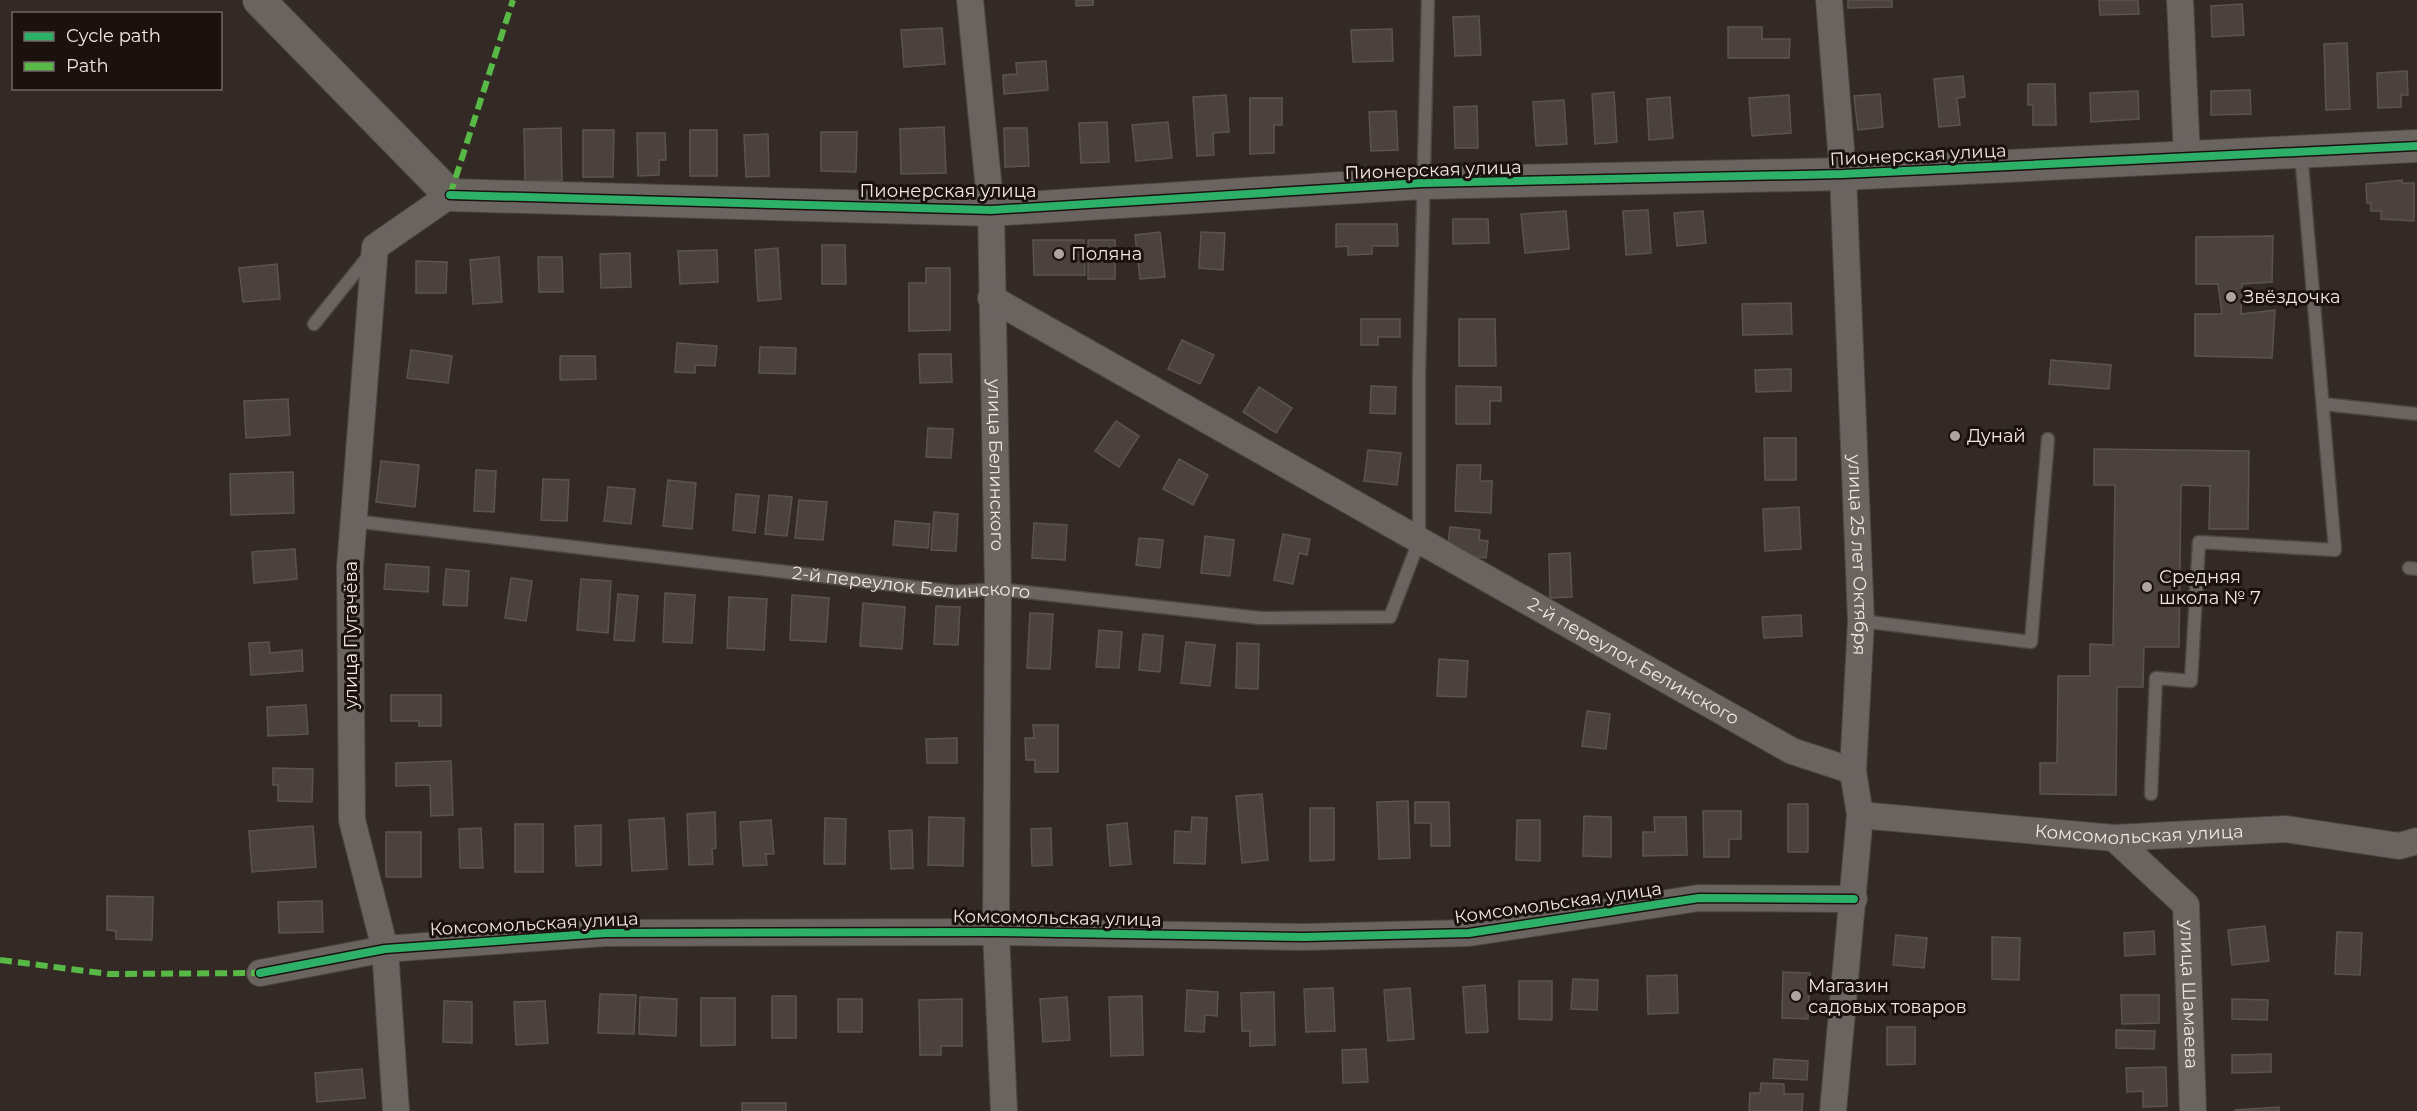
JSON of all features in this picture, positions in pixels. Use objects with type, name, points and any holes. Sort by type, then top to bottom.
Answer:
[{"type":"street","points":[[259,0],[450,195],[375,247]]},
{"type":"street","name":"улица Белинского","points":[[970,0],[991,210],[998,589],[996,932],[1004,1111]]},
{"type":"street","name":"улица 25 лет Октября","points":[[1829,0],[1844,174],[1861,621],[1853,771],[1860,815],[1833,1111]]},
{"type":"street","points":[[2180,0],[2187,158]]},
{"type":"street","name":"Пионерская улица","points":[[450,195],[991,210],[1422,183],[1844,174],[2417,146]]},
{"type":"street","name":"улица Пугачёва","points":[[375,247],[352,521],[352,820],[385,948],[396,1111]]},
{"type":"street","name":"2-й переулок Белинского","points":[[991,298],[1792,751],[1853,771]]},
{"type":"street","name":"Комсомольская улица","points":[[1860,815],[2114,838],[2286,830],[2399,846],[2417,841]]},
{"type":"street","name":"улица Шамаева","points":[[2114,838],[2186,904],[2193,1111]]},
{"type":"street","name":"Комсомольская улица","points":[[260,973],[385,948],[605,933],[996,932],[1304,937],[1469,933],[1699,898],[1854,899]]},
{"type":"lane","name":"2-й переулок Белинского","points":[[352,521],[956,592],[998,589],[1260,618],[1390,617],[1419,541],[1422,183],[1428,0]]},
{"type":"lane","points":[[2151,794],[2156,678],[2191,681],[2199,542],[2335,550],[2301,152]]},
{"type":"lane","points":[[314,324],[375,247]]},
{"type":"lane","points":[[2323,404],[2417,414]]},
{"type":"lane","points":[[1861,621],[2031,642],[2048,439]]},
{"type":"building","points":[[1076,0],[1093,0],[1093,5],[1076,6]]},
{"type":"building","points":[[1848,0],[1892,0],[1892,7],[1848,8]]},
{"type":"building","points":[[2099,0],[2138,0],[2139,14],[2100,15]]},
{"type":"building","points":[[2242,4],[2244,35],[2212,37],[2211,6]]},
{"type":"building","points":[[1479,16],[1481,55],[1455,56],[1453,17]]},
{"type":"building","points":[[1728,27],[1762,27],[1762,39],[1790,39],[1789,58],[1728,58]]},
{"type":"building","points":[[942,28],[945,64],[904,67],[901,30]]},
{"type":"building","points":[[1392,29],[1393,61],[1353,62],[1351,30]]},
{"type":"building","points":[[2347,43],[2350,109],[2326,110],[2324,44]]},
{"type":"building","points":[[1046,61],[1048,90],[1004,94],[1003,75],[1017,74],[1016,63]]},
{"type":"building","points":[[2407,71],[2408,95],[2401,95],[2401,107],[2378,108],[2377,73]]},
{"type":"building","points":[[1963,76],[1965,97],[1957,98],[1960,125],[1939,127],[1934,79]]},
{"type":"building","points":[[2028,84],[2055,84],[2056,125],[2033,125],[2033,105],[2028,105]]},
{"type":"building","points":[[2250,90],[2251,114],[2211,115],[2211,91]]},
{"type":"building","points":[[2138,91],[2139,119],[2091,122],[2090,93]]},
{"type":"building","points":[[1614,92],[1617,142],[1595,144],[1592,94]]},
{"type":"building","points":[[1880,94],[1883,127],[1858,130],[1854,96]]},
{"type":"building","points":[[1226,95],[1229,132],[1213,133],[1214,155],[1197,156],[1193,97]]},
{"type":"building","points":[[1789,95],[1791,133],[1752,136],[1749,98]]},
{"type":"building","points":[[1670,97],[1673,138],[1649,140],[1647,99]]},
{"type":"building","points":[[1250,98],[1282,98],[1282,125],[1274,125],[1274,153],[1250,154]]},
{"type":"building","points":[[1564,100],[1567,144],[1536,146],[1533,102]]},
{"type":"building","points":[[1477,106],[1478,148],[1455,148],[1454,107]]},
{"type":"building","points":[[1396,111],[1398,150],[1371,151],[1369,112]]},
{"type":"building","points":[[1107,122],[1109,162],[1081,163],[1079,123]]},
{"type":"building","points":[[1168,122],[1172,158],[1136,161],[1132,125]]},
{"type":"building","points":[[944,127],[946,173],[901,174],[900,129]]},
{"type":"building","points":[[561,128],[562,181],[525,181],[524,129]]},
{"type":"building","points":[[1004,128],[1027,128],[1029,166],[1005,167]]},
{"type":"building","points":[[583,130],[614,130],[613,177],[583,177]]},
{"type":"building","points":[[690,130],[717,130],[717,176],[690,176]]},
{"type":"building","points":[[821,132],[857,132],[856,172],[821,171]]},
{"type":"building","points":[[637,133],[665,133],[666,160],[659,160],[659,175],[638,176]]},
{"type":"building","points":[[768,134],[769,176],[746,177],[744,135]]},
{"type":"building","points":[[2402,180],[2402,183],[2414,183],[2414,221],[2381,219],[2381,211],[2371,211],[2371,203],[2367,203],[2366,184]]},
{"type":"building","points":[[1648,210],[1651,253],[1626,255],[1623,211]]},
{"type":"building","points":[[1566,211],[1569,249],[1525,253],[1521,214]]},
{"type":"building","points":[[1703,211],[1706,243],[1677,246],[1674,213]]},
{"type":"building","points":[[1453,219],[1488,219],[1489,243],[1453,244]]},
{"type":"building","points":[[1336,224],[1397,224],[1398,246],[1372,246],[1372,254],[1348,255],[1348,246],[1336,247]]},
{"type":"building","points":[[1160,232],[1165,277],[1140,279],[1135,235]]},
{"type":"building","points":[[1201,232],[1225,233],[1223,270],[1199,268]]},
{"type":"building","name":"Звёздочка","points":[[2273,236],[2272,282],[2242,284],[2241,314],[2275,310],[2272,358],[2195,356],[2195,314],[2222,314],[2218,284],[2196,284],[2196,237]]},
{"type":"building","points":[[1033,240],[1084,240],[1085,275],[1034,275]]},
{"type":"building","points":[[1088,240],[1115,240],[1115,279],[1088,279]]},
{"type":"building","points":[[822,245],[845,245],[846,284],[822,284]]},
{"type":"building","points":[[778,248],[781,299],[758,301],[755,250]]},
{"type":"building","points":[[717,250],[718,282],[680,284],[678,251]]},
{"type":"building","points":[[630,253],[631,287],[601,288],[600,254]]},
{"type":"building","points":[[499,257],[502,302],[473,304],[470,260]]},
{"type":"building","points":[[538,257],[562,257],[563,292],[539,292]]},
{"type":"building","points":[[416,261],[447,262],[446,293],[416,293]]},
{"type":"building","points":[[277,264],[280,299],[243,302],[239,268]]},
{"type":"building","points":[[926,268],[950,268],[950,330],[909,331],[909,283],[926,283]]},
{"type":"building","points":[[1791,303],[1792,334],[1743,335],[1742,304]]},
{"type":"building","points":[[1361,319],[1400,319],[1400,337],[1378,337],[1378,345],[1361,345]]},
{"type":"building","points":[[1459,319],[1495,319],[1496,366],[1459,366]]},
{"type":"building","points":[[1182,340],[1214,355],[1200,384],[1168,369]]},
{"type":"building","points":[[677,343],[717,346],[715,366],[695,365],[695,373],[675,372]]},
{"type":"building","points":[[760,347],[796,348],[795,374],[759,373]]},
{"type":"building","points":[[411,350],[452,356],[448,383],[407,378]]},
{"type":"building","points":[[919,354],[951,354],[952,382],[920,383]]},
{"type":"building","points":[[560,356],[595,356],[596,379],[560,380]]},
{"type":"building","points":[[2051,360],[2111,365],[2109,389],[2049,384]]},
{"type":"building","points":[[1791,369],[1791,391],[1756,392],[1755,370]]},
{"type":"building","points":[[1371,386],[1396,387],[1395,414],[1370,413]]},
{"type":"building","points":[[1456,386],[1501,387],[1501,401],[1490,401],[1490,424],[1456,424]]},
{"type":"building","points":[[1259,387],[1292,408],[1276,433],[1243,412]]},
{"type":"building","points":[[288,399],[290,435],[246,438],[244,401]]},
{"type":"building","points":[[1116,421],[1139,436],[1119,467],[1095,451]]},
{"type":"building","points":[[928,428],[953,429],[951,458],[926,457]]},
{"type":"building","points":[[1764,438],[1796,438],[1796,480],[1765,480]]},
{"type":"building","name":"Средняя школа № 7","points":[[2094,449],[2249,451],[2248,529],[2209,529],[2210,486],[2181,485],[2179,647],[2144,647],[2143,687],[2117,687],[2116,795],[2040,794],[2040,763],[2057,763],[2058,676],[2090,676],[2090,644],[2113,645],[2115,485],[2094,485]]},
{"type":"building","points":[[1368,450],[1401,453],[1397,485],[1364,481]]},
{"type":"building","points":[[1179,459],[1208,475],[1193,505],[1163,489]]},
{"type":"building","points":[[381,461],[419,465],[415,507],[376,502]]},
{"type":"building","points":[[1457,465],[1481,465],[1480,481],[1492,481],[1491,513],[1455,511]]},
{"type":"building","points":[[476,470],[496,471],[494,512],[474,511]]},
{"type":"building","points":[[293,472],[294,513],[231,515],[230,474]]},
{"type":"building","points":[[543,479],[569,480],[567,521],[541,520]]},
{"type":"building","points":[[668,480],[696,483],[692,529],[663,526]]},
{"type":"building","points":[[608,487],[635,489],[631,524],[604,521]]},
{"type":"building","points":[[736,494],[759,496],[755,533],[733,530]]},
{"type":"building","points":[[769,495],[792,497],[787,536],[765,534]]},
{"type":"building","points":[[799,500],[827,502],[823,540],[795,538]]},
{"type":"building","points":[[1799,507],[1801,549],[1765,551],[1763,509]]},
{"type":"building","points":[[934,512],[958,514],[956,551],[931,550]]},
{"type":"building","points":[[895,521],[930,524],[928,548],[893,545]]},
{"type":"building","points":[[1034,523],[1067,525],[1065,560],[1032,558]]},
{"type":"building","points":[[1450,527],[1480,530],[1479,540],[1488,541],[1486,558],[1447,553]]},
{"type":"building","points":[[1283,534],[1310,539],[1307,555],[1299,553],[1293,584],[1274,580]]},
{"type":"building","points":[[1205,536],[1234,540],[1230,576],[1201,573]]},
{"type":"building","points":[[1139,538],[1163,540],[1160,568],[1136,565]]},
{"type":"building","points":[[295,549],[297,579],[254,583],[252,552]]},
{"type":"building","points":[[1570,553],[1572,597],[1550,598],[1549,554]]},
{"type":"building","points":[[386,564],[429,567],[428,592],[384,589]]},
{"type":"building","points":[[446,569],[469,571],[467,606],[443,605]]},
{"type":"building","points":[[511,578],[532,581],[526,621],[505,618]]},
{"type":"building","points":[[581,579],[611,581],[608,633],[577,630]]},
{"type":"building","points":[[665,593],[695,595],[692,643],[663,642]]},
{"type":"building","points":[[618,594],[638,596],[634,641],[614,640]]},
{"type":"building","points":[[792,595],[829,598],[826,642],[790,640]]},
{"type":"building","points":[[729,597],[767,599],[764,650],[727,648]]},
{"type":"building","points":[[863,603],[905,607],[902,649],[860,646]]},
{"type":"building","points":[[936,606],[960,607],[958,645],[934,644]]},
{"type":"building","points":[[1030,613],[1053,614],[1050,669],[1027,668]]},
{"type":"building","points":[[1801,615],[1802,636],[1764,638],[1762,617]]},
{"type":"building","points":[[1099,630],[1122,632],[1119,668],[1096,667]]},
{"type":"building","points":[[1143,634],[1163,636],[1160,672],[1139,670]]},
{"type":"building","points":[[269,642],[270,653],[302,650],[303,671],[251,675],[249,643]]},
{"type":"building","points":[[1186,642],[1215,645],[1210,686],[1181,683]]},
{"type":"building","points":[[1237,643],[1259,644],[1258,689],[1236,688]]},
{"type":"building","points":[[1439,659],[1468,661],[1466,697],[1437,696]]},
{"type":"building","points":[[391,695],[441,695],[441,726],[419,726],[419,721],[391,721]]},
{"type":"building","points":[[306,705],[308,734],[268,736],[267,707]]},
{"type":"building","points":[[1587,711],[1610,714],[1606,749],[1582,746]]},
{"type":"building","points":[[1033,725],[1058,725],[1058,772],[1035,772],[1035,760],[1026,760],[1025,738],[1034,738]]},
{"type":"building","points":[[957,738],[957,763],[927,763],[926,739]]},
{"type":"building","points":[[451,761],[453,815],[431,816],[430,785],[396,786],[396,763]]},
{"type":"building","points":[[273,768],[313,769],[312,802],[278,801],[278,785],[273,785]]},
{"type":"building","points":[[1262,794],[1268,860],[1242,863],[1236,796]]},
{"type":"building","points":[[1408,801],[1410,858],[1379,859],[1377,802]]},
{"type":"building","points":[[1415,802],[1449,802],[1450,846],[1431,846],[1431,823],[1415,823]]},
{"type":"building","points":[[1788,804],[1808,804],[1808,852],[1788,852]]},
{"type":"building","points":[[1310,808],[1334,808],[1334,860],[1310,861]]},
{"type":"building","points":[[1703,811],[1741,811],[1741,839],[1729,839],[1729,857],[1704,857]]},
{"type":"building","points":[[715,812],[716,848],[712,849],[713,864],[689,865],[687,814]]},
{"type":"building","points":[[1584,816],[1611,817],[1611,857],[1583,856]]},
{"type":"building","points":[[929,817],[964,818],[963,866],[928,865]]},
{"type":"building","points":[[1192,817],[1207,818],[1205,864],[1174,863],[1175,831],[1191,832]]},
{"type":"building","points":[[1654,817],[1686,817],[1687,855],[1643,856],[1643,832],[1655,832]]},
{"type":"building","points":[[664,818],[667,869],[632,871],[629,820]]},
{"type":"building","points":[[825,818],[846,819],[845,864],[824,864]]},
{"type":"building","points":[[771,820],[774,854],[766,854],[767,865],[743,866],[740,822]]},
{"type":"building","points":[[1517,820],[1540,820],[1540,861],[1516,860]]},
{"type":"building","points":[[1127,823],[1131,864],[1110,866],[1107,825]]},
{"type":"building","points":[[515,824],[543,824],[543,872],[515,872]]},
{"type":"building","points":[[601,825],[601,865],[576,866],[575,826]]},
{"type":"building","points":[[313,826],[316,867],[252,872],[249,831]]},
{"type":"building","points":[[481,828],[483,868],[460,868],[459,829]]},
{"type":"building","points":[[1051,828],[1052,865],[1032,866],[1031,829]]},
{"type":"building","points":[[912,830],[913,868],[891,869],[889,831]]},
{"type":"building","points":[[386,832],[421,832],[421,877],[386,877]]},
{"type":"building","points":[[107,896],[153,897],[152,940],[116,939],[116,931],[107,930]]},
{"type":"building","points":[[322,901],[323,932],[279,933],[278,902]]},
{"type":"building","points":[[2265,926],[2269,961],[2232,965],[2228,930]]},
{"type":"building","points":[[2154,931],[2155,954],[2125,956],[2124,933]]},
{"type":"building","points":[[2337,932],[2362,933],[2360,975],[2335,974]]},
{"type":"building","points":[[1896,935],[1927,938],[1924,968],[1893,965]]},
{"type":"building","points":[[1992,937],[2020,938],[2019,980],[1992,979]]},
{"type":"building","name":"Магазин садовых товаров","points":[[1783,972],[1810,973],[1808,1019],[1782,1018]]},
{"type":"building","points":[[1677,975],[1678,1013],[1648,1014],[1647,976]]},
{"type":"building","points":[[1573,979],[1598,980],[1597,1010],[1571,1009]]},
{"type":"building","points":[[1519,981],[1552,981],[1552,1020],[1519,1019]]},
{"type":"building","points":[[1485,985],[1488,1032],[1466,1033],[1463,987]]},
{"type":"building","points":[[1333,988],[1335,1031],[1306,1032],[1304,989]]},
{"type":"building","points":[[1410,988],[1414,1039],[1388,1041],[1384,990]]},
{"type":"building","points":[[1187,990],[1218,992],[1217,1016],[1205,1015],[1204,1032],[1185,1031]]},
{"type":"building","points":[[1274,992],[1275,1045],[1250,1046],[1250,1031],[1242,1031],[1241,993]]},
{"type":"building","points":[[600,994],[636,995],[634,1034],[598,1033]]},
{"type":"building","points":[[2121,995],[2159,995],[2159,1023],[2122,1024]]},
{"type":"building","points":[[772,996],[796,996],[796,1038],[772,1038]]},
{"type":"building","points":[[1142,996],[1143,1055],[1111,1056],[1109,997]]},
{"type":"building","points":[[640,997],[677,999],[676,1036],[639,1034]]},
{"type":"building","points":[[1067,997],[1070,1040],[1043,1042],[1040,999]]},
{"type":"building","points":[[701,998],[735,998],[735,1045],[701,1046]]},
{"type":"building","points":[[838,999],[862,999],[862,1032],[838,1032]]},
{"type":"building","points":[[962,999],[962,1046],[941,1046],[941,1055],[920,1055],[919,1000]]},
{"type":"building","points":[[2232,999],[2268,1000],[2267,1020],[2232,1019]]},
{"type":"building","points":[[444,1001],[472,1002],[472,1043],[443,1042]]},
{"type":"building","points":[[545,1001],[548,1043],[516,1045],[514,1002]]},
{"type":"building","points":[[1887,1027],[1915,1027],[1915,1064],[1887,1065]]},
{"type":"building","points":[[2116,1030],[2155,1031],[2154,1049],[2116,1048]]},
{"type":"building","points":[[1366,1049],[1368,1082],[1343,1083],[1342,1050]]},
{"type":"building","points":[[2271,1054],[2271,1072],[2232,1073],[2232,1055]]},
{"type":"building","points":[[1774,1059],[1808,1061],[1807,1080],[1773,1078]]},
{"type":"building","points":[[2166,1067],[2167,1106],[2143,1107],[2143,1091],[2127,1092],[2126,1068]]},
{"type":"building","points":[[362,1069],[365,1098],[317,1102],[315,1073]]},
{"type":"building","points":[[1761,1083],[1784,1084],[1784,1094],[1803,1094],[1802,1111],[1749,1111],[1750,1093],[1760,1093]]},
{"type":"building","points":[[742,1103],[786,1103],[786,1111],[742,1111]]},
{"type":"building","points":[[2279,1107],[2279,1111],[2235,1111],[2235,1110]]},
{"type":"marked path","points":[[450,195],[513,0]]},
{"type":"marked path","points":[[0,960],[109,974],[260,973]]},
{"type":"cycle path","points":[[450,195],[991,210],[1422,183],[1843,174],[2417,146]]},
{"type":"cycle path","points":[[260,973],[385,949],[605,933],[996,932],[1304,937],[1469,933],[1699,898],[1854,899]]},
{"type":"place","name":"Поляна","points":[[1059,254]]},
{"type":"place","name":"Звёздочка","points":[[2231,297]]},
{"type":"place","name":"Дунай","points":[[1955,436]]},
{"type":"place","name":"Средняя школа № 7","points":[[2147,587]]},
{"type":"place","name":"Магазин садовых товаров","points":[[1796,996]]}]
